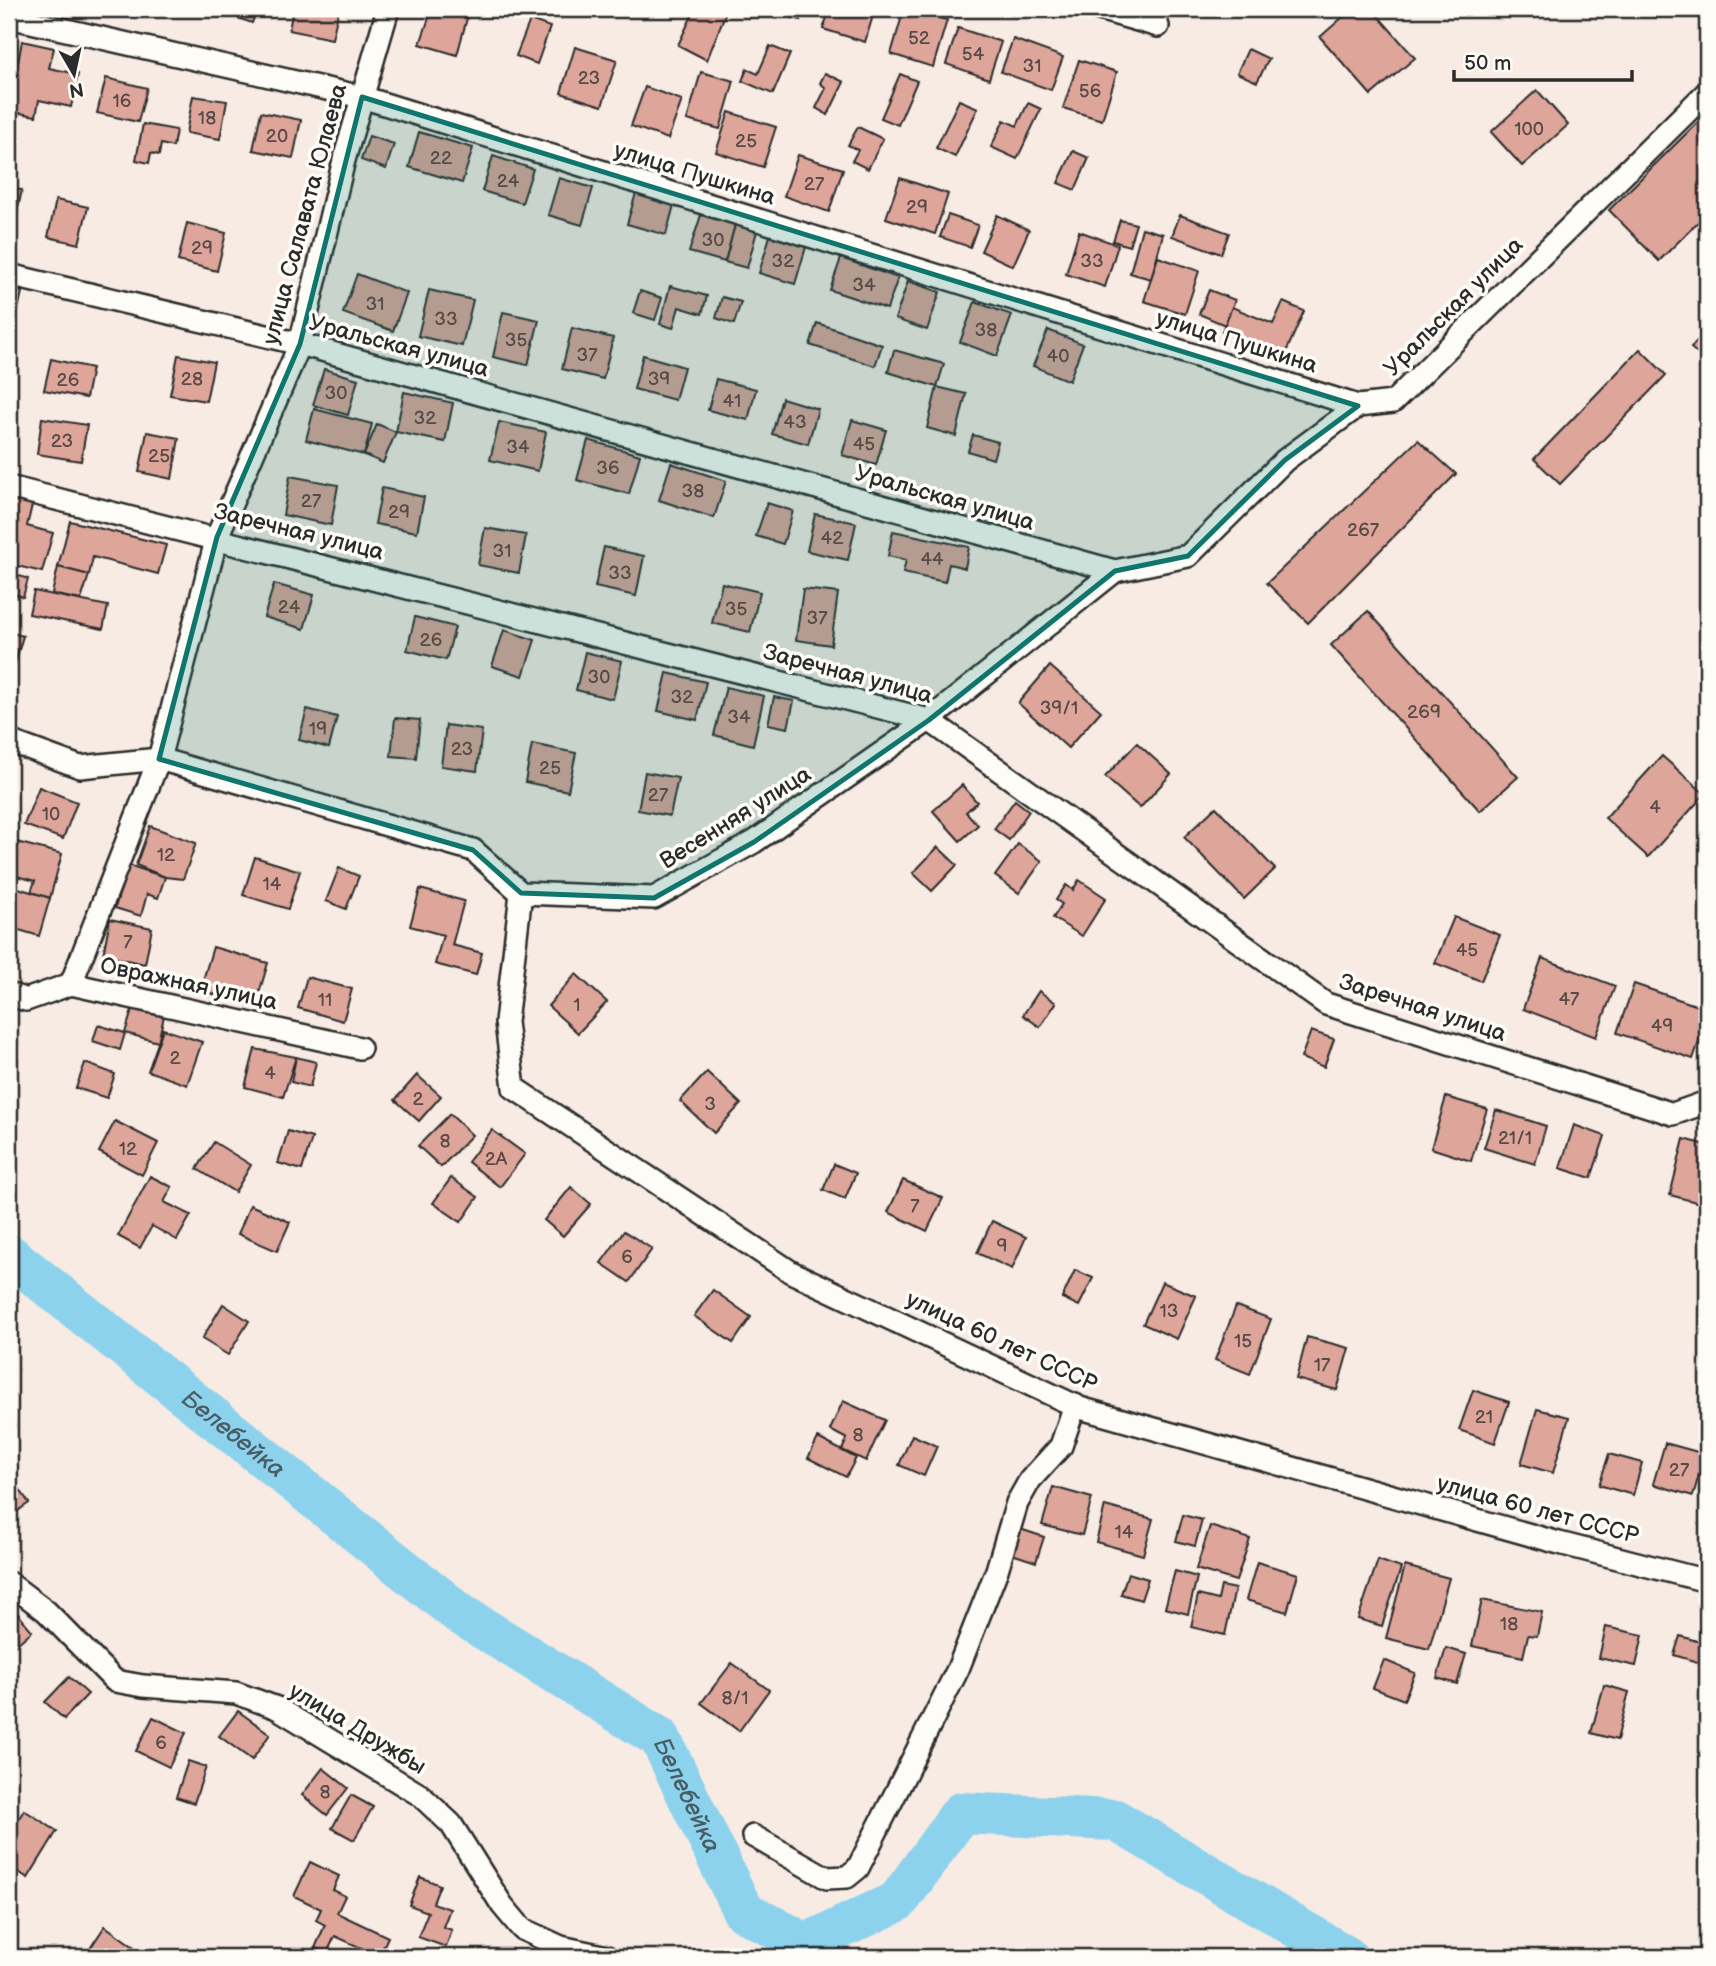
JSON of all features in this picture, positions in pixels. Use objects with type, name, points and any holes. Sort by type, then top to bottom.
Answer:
[{"type":"street","name":"улица Салавата Юлаева","points":[[71,984],[159,759],[217,537],[300,344],[362,97],[388,9]]},
{"type":"street","points":[[1099,9],[1158,26]]},
{"type":"street","name":"улица Пушкина","points":[[9,17],[362,97],[1359,406]]},
{"type":"street","name":"Уральская улица","points":[[9,275],[300,344],[1115,571],[1188,556],[1285,460],[1359,406],[1393,402],[1707,92]]},
{"type":"street","name":"Заречная улица","points":[[9,487],[217,537],[929,720],[1325,1004],[1673,1114],[1707,1102]]},
{"type":"street","name":"Весенняя улица","points":[[522,893],[654,898],[754,842],[929,720],[1115,571]]},
{"type":"street","points":[[9,741],[80,767],[159,759],[473,850],[522,893]]},
{"type":"street","name":"улица 60 лет СССР","points":[[522,893],[506,1022],[514,1088],[791,1272],[1074,1405],[1533,1536],[1707,1581]]},
{"type":"street","name":"Овражная улица","points":[[9,994],[26,1000],[71,984],[360,1048]]},
{"type":"street","points":[[753,1836],[827,1878],[847,1877],[858,1868],[958,1669],[997,1570],[1017,1503],[1030,1480],[1062,1446],[1074,1405]]},
{"type":"street","name":"улица Дружбы","points":[[9,1583],[46,1611],[115,1681],[143,1686],[236,1693],[277,1708],[420,1795],[451,1824],[502,1905],[522,1928],[561,1947],[607,1957]]},
{"type":"highlighted area","points":[[362,97],[1358,406],[1285,460],[1188,556],[1115,571],[929,720],[754,842],[654,898],[521,893],[473,850],[159,759],[217,537],[300,344]]},
{"type":"building","points":[[257,9],[252,23],[217,11]]},
{"type":"building","points":[[293,9],[339,9],[332,39],[289,30]]},
{"type":"building","points":[[432,9],[469,11],[457,55],[420,44]]},
{"type":"building","points":[[695,9],[727,9],[707,60],[678,45]]},
{"type":"building","points":[[755,9],[803,9],[801,20]]},
{"type":"building","points":[[830,9],[875,9],[865,42],[823,29]]},
{"type":"building","points":[[904,9],[947,20],[933,67],[891,54]]},
{"type":"building","points":[[1352,9],[1372,9],[1415,58],[1371,95],[1320,37]]},
{"type":"building","points":[[530,20],[550,27],[537,64],[516,56]]},
{"type":"building","points":[[958,28],[1001,42],[989,79],[946,64]]},
{"type":"building","points":[[1013,39],[1063,57],[1051,90],[1001,72]]},
{"type":"building","points":[[22,41],[54,48],[49,68],[78,74],[71,107],[39,100],[36,116],[9,111]]},
{"type":"building","points":[[770,46],[790,54],[773,94],[742,81],[747,69],[758,74]]},
{"type":"building","points":[[575,47],[617,60],[602,106],[561,93]]},
{"type":"building","points":[[1248,49],[1269,59],[1257,82],[1237,73]]},
{"type":"building","points":[[1079,60],[1117,72],[1102,120],[1063,108]]},
{"type":"building","points":[[701,72],[734,81],[720,129],[687,120]]},
{"type":"building","points":[[825,73],[844,82],[828,115],[816,108],[826,88],[820,83]]},
{"type":"building","points":[[900,74],[917,81],[898,125],[881,118]]},
{"type":"building","points":[[106,78],[147,88],[138,122],[97,113]]},
{"type":"building","points":[[645,87],[682,100],[668,139],[631,126]]},
{"type":"building","points":[[1537,90],[1568,125],[1522,166],[1491,132]]},
{"type":"building","points":[[193,96],[227,101],[220,139],[186,133]]},
{"type":"building","points":[[959,100],[978,108],[955,157],[936,148]]},
{"type":"building","points":[[1028,103],[1041,109],[1017,159],[991,147],[1004,120],[1017,126]]},
{"type":"building","points":[[261,112],[301,120],[293,158],[253,150]]},
{"type":"building","points":[[729,112],[776,127],[763,167],[716,152]]},
{"type":"building","points":[[1707,113],[1707,213],[1659,261],[1609,210]]},
{"type":"building","points":[[143,124],[176,130],[173,147],[161,144],[159,155],[151,153],[149,163],[136,160]]},
{"type":"building","points":[[858,127],[883,139],[868,169],[852,161],[858,150],[848,145]]},
{"type":"building","points":[[419,132],[473,148],[462,183],[409,167]]},
{"type":"building","points":[[369,136],[394,144],[386,169],[361,160]]},
{"type":"building","points":[[1073,151],[1089,158],[1075,190],[1058,183]]},
{"type":"building","points":[[798,155],[843,169],[829,212],[784,196]]},
{"type":"building","points":[[493,156],[533,169],[522,203],[482,191]]},
{"type":"building","points":[[559,178],[593,188],[582,225],[548,215]]},
{"type":"building","points":[[900,178],[948,194],[935,234],[886,218]]},
{"type":"building","points":[[9,188],[22,190],[13,230],[9,229]]},
{"type":"building","points":[[636,193],[674,205],[666,235],[627,224]]},
{"type":"building","points":[[56,200],[88,207],[79,244],[48,237]]},
{"type":"building","points":[[701,215],[735,225],[725,262],[689,252]]},
{"type":"building","points":[[948,215],[978,225],[970,247],[940,237]]},
{"type":"building","points":[[997,215],[1029,230],[1013,266],[981,251]]},
{"type":"building","points":[[1180,215],[1229,233],[1221,254],[1172,236]]},
{"type":"building","points":[[1120,220],[1136,224],[1129,246],[1113,241]]},
{"type":"building","points":[[187,223],[226,233],[217,271],[178,261]]},
{"type":"building","points":[[735,225],[757,231],[747,268],[725,262]]},
{"type":"building","points":[[1142,228],[1163,234],[1151,279],[1130,273]]},
{"type":"building","points":[[1079,231],[1118,245],[1105,287],[1066,274]]},
{"type":"building","points":[[770,236],[806,247],[795,284],[759,273]]},
{"type":"building","points":[[1158,257],[1199,271],[1185,314],[1144,301]]},
{"type":"building","points":[[841,258],[898,278],[887,309],[830,290]]},
{"type":"building","points":[[357,274],[407,293],[393,331],[343,313]]},
{"type":"building","points":[[908,281],[940,292],[927,330],[895,319]]},
{"type":"building","points":[[670,286],[707,296],[702,314],[679,307],[673,328],[660,324]]},
{"type":"building","points":[[9,289],[22,292],[12,336],[9,336]]},
{"type":"building","points":[[429,290],[473,300],[462,346],[418,336]]},
{"type":"building","points":[[1209,290],[1235,300],[1225,325],[1199,314]]},
{"type":"building","points":[[640,291],[662,298],[655,320],[633,313]]},
{"type":"building","points":[[722,297],[741,302],[734,324],[716,318]]},
{"type":"building","points":[[975,302],[1012,315],[997,356],[960,342]]},
{"type":"building","points":[[1283,302],[1304,311],[1284,357],[1222,331],[1232,307],[1273,324]]},
{"type":"building","points":[[503,312],[539,320],[528,365],[493,357]]},
{"type":"building","points":[[817,323],[882,345],[875,366],[810,345]]},
{"type":"building","points":[[572,328],[613,338],[603,379],[562,369]]},
{"type":"building","points":[[1707,329],[1707,362],[1691,348]]},
{"type":"building","points":[[1048,330],[1083,344],[1069,381],[1033,366]]},
{"type":"building","points":[[1640,349],[1666,375],[1560,484],[1534,459]]},
{"type":"building","points":[[894,350],[944,364],[937,387],[888,372]]},
{"type":"building","points":[[178,355],[214,362],[206,401],[170,395]]},
{"type":"building","points":[[643,355],[684,367],[675,400],[634,389]]},
{"type":"building","points":[[51,359],[92,368],[86,398],[44,390]]},
{"type":"building","points":[[324,369],[358,379],[348,415],[313,405]]},
{"type":"building","points":[[716,379],[756,389],[748,420],[708,410]]},
{"type":"building","points":[[937,387],[966,394],[956,436],[927,428]]},
{"type":"building","points":[[404,392],[453,403],[445,442],[396,432]]},
{"type":"building","points":[[782,398],[818,409],[808,444],[772,434]]},
{"type":"building","points":[[314,409],[372,424],[364,455],[306,440]]},
{"type":"building","points":[[42,418],[87,425],[81,461],[37,454]]},
{"type":"building","points":[[852,420],[886,430],[876,465],[842,455]]},
{"type":"building","points":[[499,422],[546,432],[538,471],[490,460]]},
{"type":"building","points":[[377,424],[396,432],[383,463],[364,455]]},
{"type":"building","points":[[147,432],[179,438],[172,479],[139,472]]},
{"type":"building","points":[[973,435],[998,442],[993,459],[968,451]]},
{"type":"building","points":[[588,440],[640,455],[629,494],[577,480]]},
{"type":"building","points":[[1418,440],[1456,474],[1308,623],[1267,583]]},
{"type":"building","points":[[671,463],[726,481],[714,518],[659,500]]},
{"type":"building","points":[[290,476],[338,485],[331,525],[283,515]]},
{"type":"building","points":[[382,488],[424,497],[417,532],[375,524]]},
{"type":"building","points":[[9,496],[33,501],[27,526],[53,533],[42,572],[9,564]]},
{"type":"building","points":[[767,503],[793,511],[783,544],[756,536]]},
{"type":"building","points":[[815,514],[856,523],[848,560],[807,551]]},
{"type":"building","points":[[70,521],[166,545],[158,574],[93,557],[89,575],[58,567]]},
{"type":"building","points":[[485,528],[526,535],[519,573],[478,565]]},
{"type":"building","points":[[893,531],[969,547],[965,568],[949,564],[945,582],[903,573],[906,560],[888,556]]},
{"type":"building","points":[[604,547],[644,556],[636,596],[595,587]]},
{"type":"building","points":[[58,567],[89,575],[81,600],[52,594]]},
{"type":"building","points":[[9,572],[28,579],[23,597],[9,592]]},
{"type":"building","points":[[722,583],[760,592],[750,632],[712,623]]},
{"type":"building","points":[[274,584],[314,595],[304,629],[264,617]]},
{"type":"building","points":[[803,589],[838,593],[831,645],[796,640]]},
{"type":"building","points":[[34,591],[108,606],[103,629],[29,614]]},
{"type":"building","points":[[1368,611],[1518,777],[1480,811],[1331,645]]},
{"type":"building","points":[[415,617],[455,627],[446,660],[407,650]]},
{"type":"building","points":[[504,630],[535,640],[523,676],[492,666]]},
{"type":"building","points":[[9,632],[23,636],[11,677],[9,677]]},
{"type":"building","points":[[585,652],[622,661],[613,699],[576,690]]},
{"type":"building","points":[[1050,666],[1101,711],[1068,748],[1018,703]]},
{"type":"building","points":[[667,673],[706,682],[697,720],[658,711]]},
{"type":"building","points":[[726,687],[764,696],[753,745],[714,735]]},
{"type":"building","points":[[774,697],[794,701],[788,728],[768,724]]},
{"type":"building","points":[[307,709],[337,717],[329,748],[299,740]]},
{"type":"building","points":[[395,718],[420,720],[416,758],[391,756]]},
{"type":"building","points":[[446,725],[482,730],[477,771],[441,766]]},
{"type":"building","points":[[1137,743],[1171,774],[1140,808],[1105,777]]},
{"type":"building","points":[[532,744],[576,753],[568,791],[525,782]]},
{"type":"building","points":[[1662,756],[1705,794],[1648,857],[1605,818]]},
{"type":"building","points":[[645,772],[678,778],[670,816],[638,810]]},
{"type":"building","points":[[962,785],[977,802],[966,812],[978,825],[960,841],[933,811]]},
{"type":"building","points":[[39,787],[77,802],[63,839],[24,825]]},
{"type":"building","points":[[1015,800],[1029,811],[1009,840],[994,829]]},
{"type":"building","points":[[1216,807],[1275,869],[1244,899],[1184,837]]},
{"type":"building","points":[[150,826],[196,843],[183,879],[165,877],[136,865]]},
{"type":"building","points":[[9,840],[62,854],[50,898],[31,892],[35,881],[9,874]]},
{"type":"building","points":[[1018,844],[1042,861],[1019,893],[995,876]]},
{"type":"building","points":[[938,847],[957,865],[932,891],[913,873]]},
{"type":"building","points":[[255,857],[300,871],[288,909],[243,895]]},
{"type":"building","points":[[128,865],[165,877],[158,898],[147,894],[141,916],[115,908]]},
{"type":"building","points":[[339,868],[359,876],[346,909],[326,901]]},
{"type":"building","points":[[1079,880],[1106,898],[1082,936],[1053,918],[1062,904],[1056,900],[1066,885],[1073,890]]},
{"type":"building","points":[[15,887],[50,898],[39,936],[9,927],[9,906]]},
{"type":"building","points":[[420,889],[464,901],[452,945],[482,953],[476,975],[435,964],[443,935],[410,926]]},
{"type":"building","points":[[1454,917],[1500,935],[1481,981],[1435,963]]},
{"type":"building","points":[[110,919],[152,928],[145,964],[103,955]]},
{"type":"building","points":[[213,947],[268,963],[255,1007],[200,990]]},
{"type":"building","points":[[1542,958],[1615,986],[1596,1037],[1523,1009]]},
{"type":"building","points":[[576,974],[607,1002],[578,1033],[548,1006]]},
{"type":"building","points":[[307,977],[352,989],[343,1021],[298,1008]]},
{"type":"building","points":[[1634,984],[1707,1009],[1707,1018],[1693,1059],[1617,1033]]},
{"type":"building","points":[[1039,991],[1056,1003],[1040,1027],[1023,1015]]},
{"type":"building","points":[[133,1007],[164,1016],[158,1042],[125,1033]]},
{"type":"building","points":[[98,1025],[125,1033],[120,1050],[93,1041]]},
{"type":"building","points":[[163,1029],[202,1042],[187,1085],[148,1071]]},
{"type":"building","points":[[1311,1031],[1334,1039],[1324,1067],[1301,1058]]},
{"type":"building","points":[[255,1049],[296,1057],[283,1097],[245,1087]]},
{"type":"building","points":[[296,1057],[316,1062],[310,1087],[291,1082]]},
{"type":"building","points":[[85,1063],[115,1074],[107,1098],[76,1088]]},
{"type":"building","points":[[707,1072],[741,1104],[714,1133],[680,1101]]},
{"type":"building","points":[[417,1075],[441,1096],[419,1121],[395,1100]]},
{"type":"building","points":[[1446,1097],[1487,1109],[1471,1161],[1431,1148]]},
{"type":"building","points":[[1496,1110],[1546,1126],[1535,1164],[1484,1148]]},
{"type":"building","points":[[450,1114],[472,1135],[441,1167],[418,1146]]},
{"type":"building","points":[[115,1121],[158,1143],[142,1175],[99,1152]]},
{"type":"building","points":[[1574,1125],[1605,1136],[1591,1178],[1560,1168]]},
{"type":"building","points":[[492,1130],[525,1154],[500,1187],[468,1162]]},
{"type":"building","points":[[288,1131],[312,1138],[302,1170],[278,1163]]},
{"type":"building","points":[[1684,1139],[1707,1145],[1707,1205],[1670,1195]]},
{"type":"building","points":[[214,1142],[251,1165],[235,1192],[197,1169]]},
{"type":"building","points":[[834,1164],[856,1173],[845,1199],[823,1190]]},
{"type":"building","points":[[150,1176],[172,1187],[164,1202],[191,1215],[177,1240],[152,1226],[140,1248],[118,1236]]},
{"type":"building","points":[[451,1178],[478,1197],[461,1222],[433,1203]]},
{"type":"building","points":[[903,1180],[943,1198],[927,1231],[888,1212]]},
{"type":"building","points":[[571,1187],[591,1204],[563,1236],[544,1220]]},
{"type":"building","points":[[250,1205],[290,1222],[277,1251],[238,1234]]},
{"type":"building","points":[[992,1221],[1026,1237],[1012,1269],[977,1253]]},
{"type":"building","points":[[624,1231],[652,1249],[629,1282],[601,1263]]},
{"type":"building","points":[[1075,1270],[1093,1278],[1079,1306],[1062,1298]]},
{"type":"building","points":[[1162,1282],[1196,1296],[1177,1339],[1143,1324]]},
{"type":"building","points":[[713,1290],[751,1317],[733,1343],[694,1316]]},
{"type":"building","points":[[223,1304],[249,1321],[228,1355],[202,1339]]},
{"type":"building","points":[[1236,1306],[1271,1319],[1250,1374],[1215,1360]]},
{"type":"building","points":[[1307,1337],[1349,1348],[1337,1390],[1296,1379]]},
{"type":"building","points":[[1473,1390],[1509,1402],[1495,1443],[1459,1430]]},
{"type":"building","points":[[843,1401],[885,1420],[866,1461],[842,1450],[847,1439],[830,1430]]},
{"type":"building","points":[[1537,1409],[1569,1417],[1553,1473],[1521,1464]]},
{"type":"building","points":[[912,1435],[937,1446],[924,1476],[899,1465]]},
{"type":"building","points":[[818,1438],[856,1458],[846,1477],[808,1458]]},
{"type":"building","points":[[1665,1443],[1705,1454],[1693,1496],[1653,1484]]},
{"type":"building","points":[[1609,1454],[1642,1463],[1633,1495],[1599,1485]]},
{"type":"building","points":[[9,1474],[29,1503],[9,1517]]},
{"type":"building","points":[[1053,1487],[1092,1498],[1082,1535],[1042,1525]]},
{"type":"building","points":[[1105,1506],[1153,1519],[1143,1555],[1096,1542]]},
{"type":"building","points":[[1183,1515],[1202,1520],[1195,1546],[1176,1541]]},
{"type":"building","points":[[1210,1526],[1250,1539],[1236,1581],[1196,1569]]},
{"type":"building","points":[[1017,1528],[1044,1537],[1036,1562],[1009,1553]]},
{"type":"building","points":[[1378,1560],[1401,1568],[1382,1626],[1358,1619]]},
{"type":"building","points":[[1257,1562],[1298,1574],[1287,1612],[1246,1600]]},
{"type":"building","points":[[1405,1566],[1449,1578],[1429,1649],[1386,1638]]},
{"type":"building","points":[[1175,1571],[1197,1577],[1188,1614],[1165,1608]]},
{"type":"building","points":[[1128,1573],[1148,1579],[1141,1600],[1121,1594]]},
{"type":"building","points":[[1221,1586],[1235,1589],[1225,1635],[1191,1627],[1198,1595],[1218,1600]]},
{"type":"building","points":[[1482,1600],[1542,1612],[1537,1636],[1528,1635],[1523,1657],[1472,1646]]},
{"type":"building","points":[[9,1603],[32,1631],[9,1651]]},
{"type":"building","points":[[1606,1627],[1643,1635],[1636,1666],[1599,1658]]},
{"type":"building","points":[[1680,1636],[1707,1644],[1707,1665],[1674,1655]]},
{"type":"building","points":[[1446,1648],[1466,1654],[1457,1684],[1437,1678]]},
{"type":"building","points":[[1384,1660],[1415,1673],[1404,1700],[1373,1688]]},
{"type":"building","points":[[732,1663],[769,1690],[739,1731],[701,1703]]},
{"type":"building","points":[[69,1677],[88,1694],[64,1719],[45,1702]]},
{"type":"building","points":[[1604,1685],[1629,1692],[1617,1740],[1591,1733]]},
{"type":"building","points":[[238,1711],[270,1734],[252,1760],[219,1736]]},
{"type":"building","points":[[153,1717],[186,1733],[169,1767],[136,1751]]},
{"type":"building","points":[[188,1761],[206,1767],[194,1803],[176,1797]]},
{"type":"building","points":[[323,1768],[348,1788],[327,1815],[302,1795]]},
{"type":"building","points":[[351,1795],[373,1807],[354,1840],[332,1828]]},
{"type":"building","points":[[24,1810],[57,1831],[28,1878],[9,1866],[9,1835]]},
{"type":"building","points":[[310,1862],[339,1876],[333,1890],[345,1896],[337,1913],[388,1937],[379,1956],[335,1936],[327,1953],[315,1948],[325,1925],[316,1920],[321,1909],[294,1896]]},
{"type":"building","points":[[420,1877],[440,1885],[433,1903],[450,1909],[443,1927],[452,1930],[446,1947],[418,1937],[428,1912],[409,1905]]},
{"type":"building","points":[[105,1926],[148,1957],[106,1957],[91,1947]]},
{"type":"waterway","name":"Белебейка","points":[[9,1255],[460,1614],[660,1738],[743,1911],[806,1944],[898,1901],[961,1813],[1115,1820],[1347,1957]]}]
